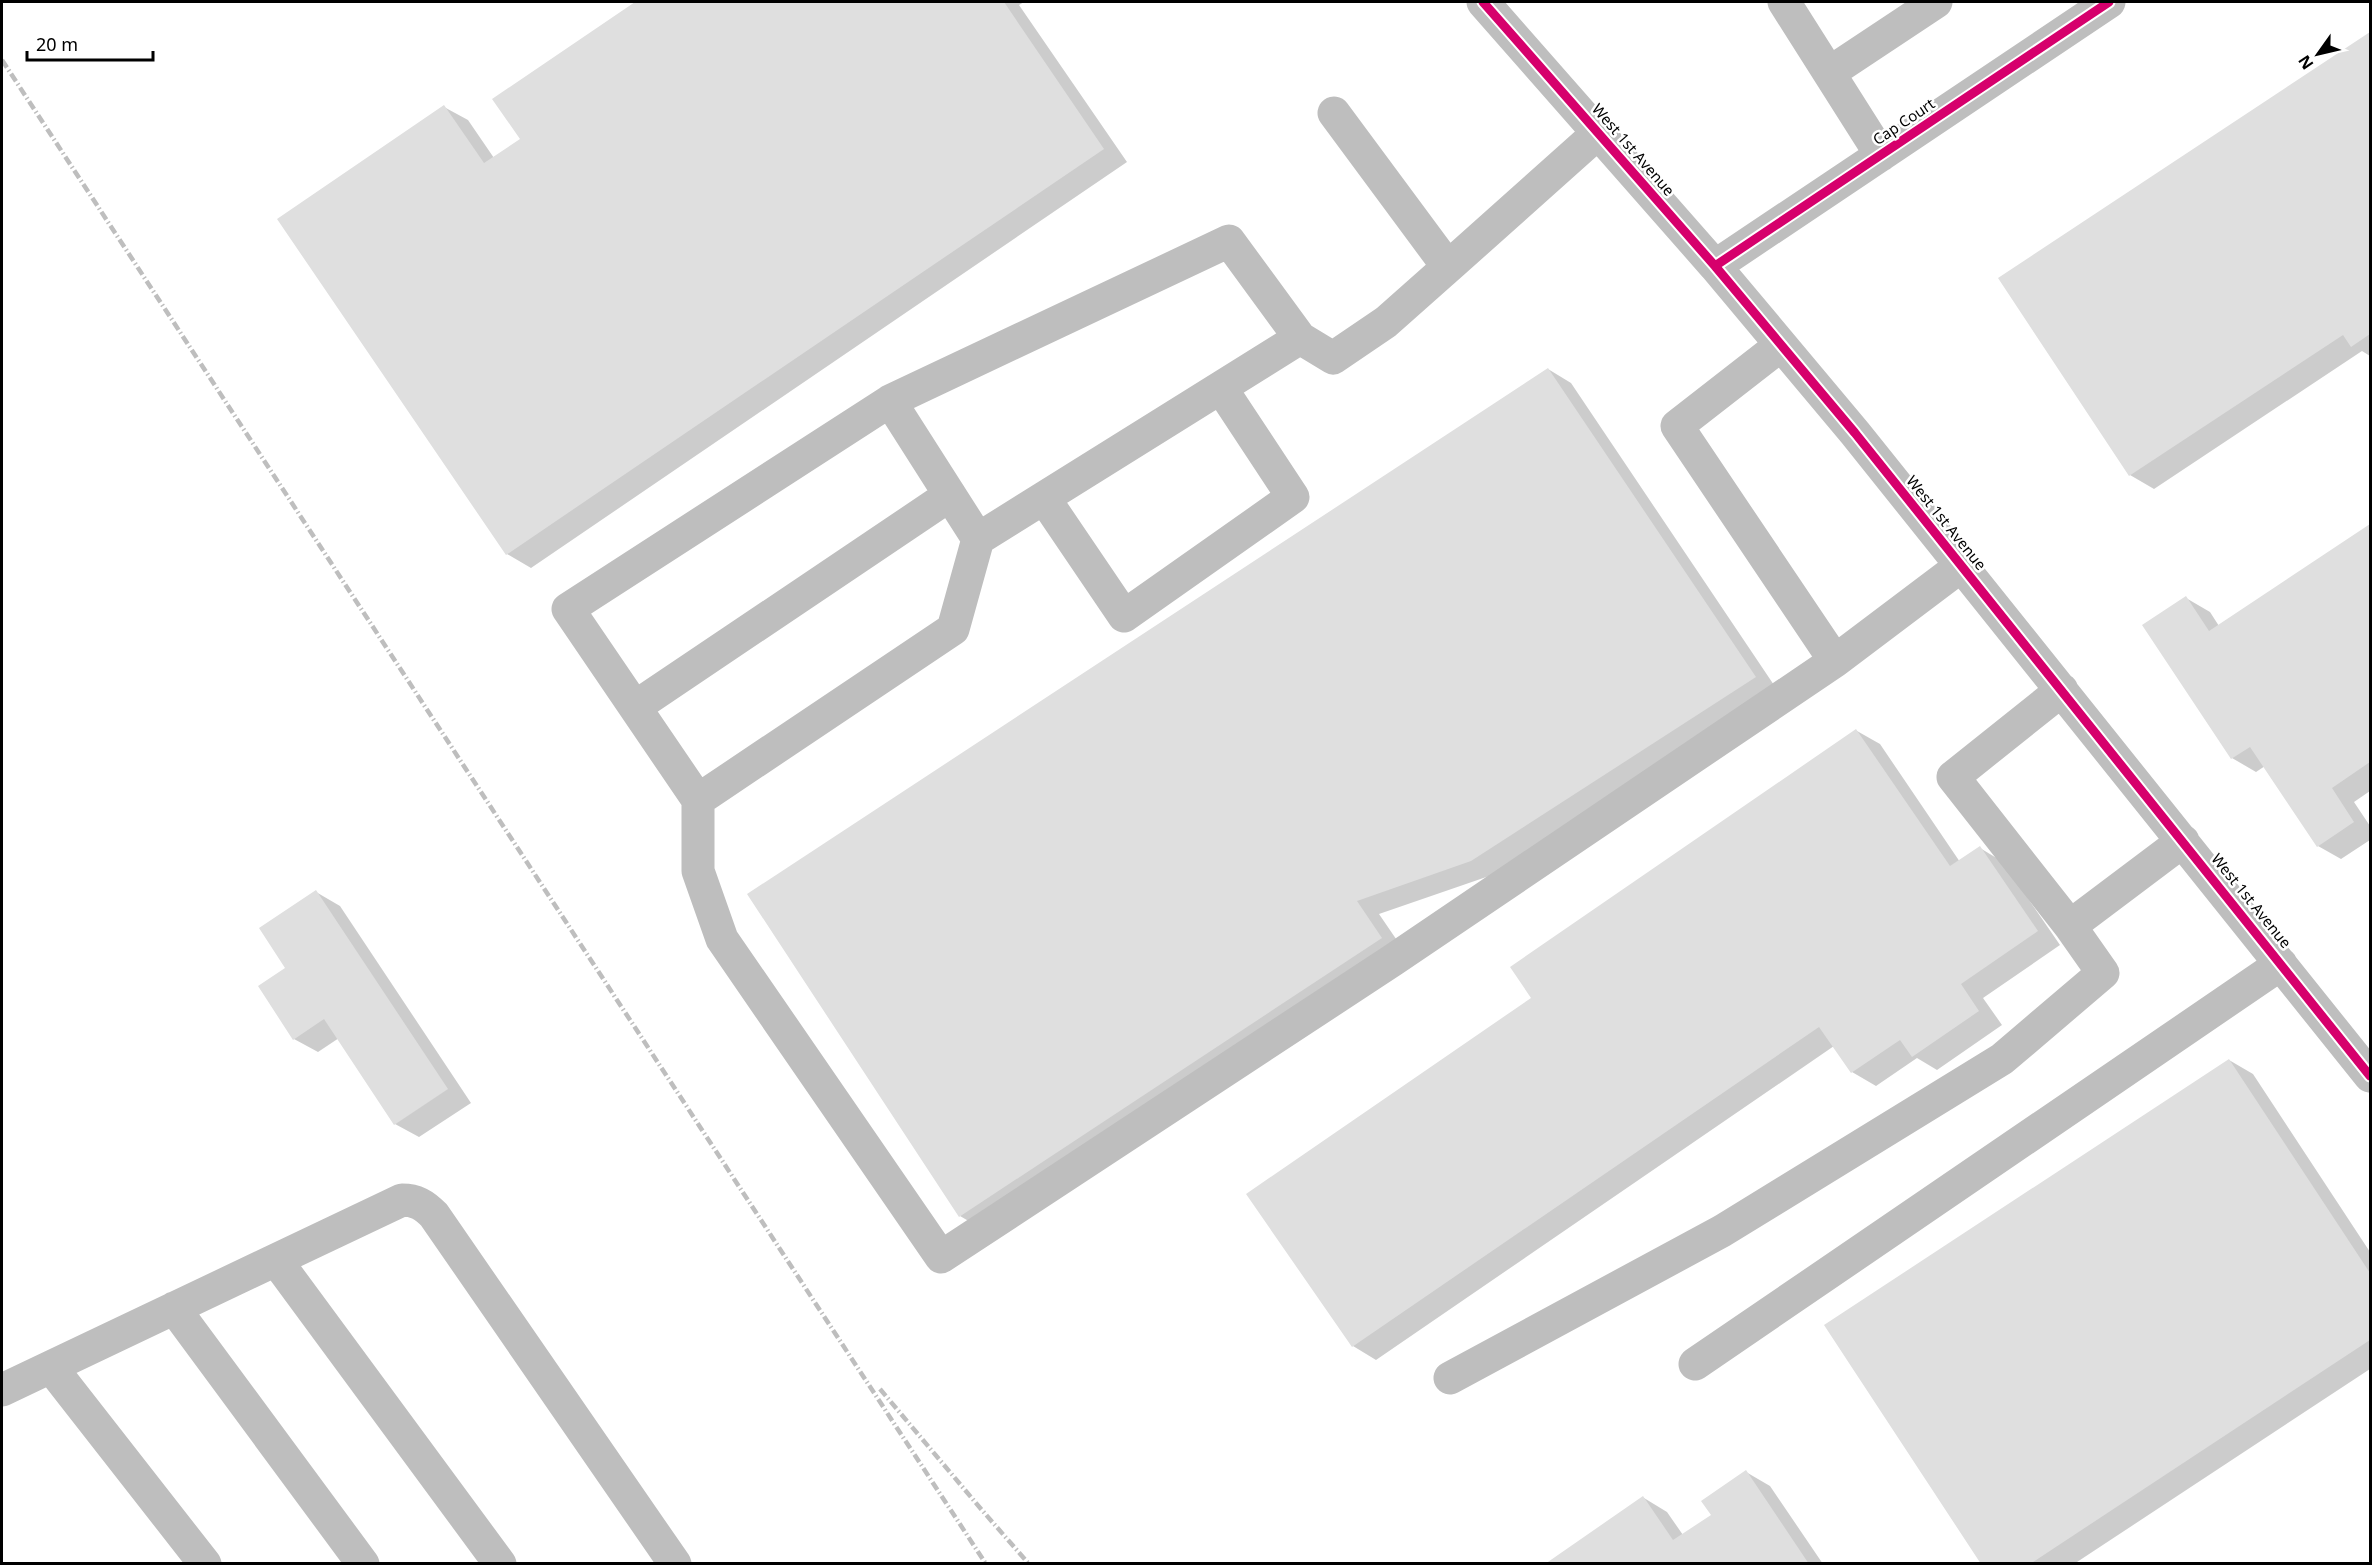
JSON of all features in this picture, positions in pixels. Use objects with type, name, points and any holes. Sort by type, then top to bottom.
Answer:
[{"type":"street","name":"West 1st Avenue","points":[[1483,2],[1715,266],[1781,345],[2062,690],[2370,1076]]},
{"type":"street","points":[[1784,2],[1881,155]]},
{"type":"street","points":[[1829,73],[1936,2]]},
{"type":"street","name":"Cap Court","points":[[1715,266],[2109,2]]},
{"type":"street","points":[[1334,113],[1448,267]]},
{"type":"street","points":[[1598,133],[1386,322],[1332,358],[1300,338],[1229,241],[890,401],[568,609],[698,800],[698,871],[722,939],[941,1257],[1393,960],[1834,661],[1961,566]]},
{"type":"street","points":[[698,800],[953,629],[978,539],[1300,338]]},
{"type":"street","points":[[1781,345],[1677,426],[1834,661]]},
{"type":"street","points":[[1044,498],[1124,616],[1293,497],[1221,388]]},
{"type":"street","points":[[890,401],[978,539]]},
{"type":"street","points":[[634,707],[950,495]]},
{"type":"street","points":[[1450,1378],[1722,1231],[2002,1059],[2103,973],[2070,926],[1953,777],[2062,690]]},
{"type":"street","points":[[2070,926],[2183,841]]},
{"type":"street","points":[[1695,1364],[2281,964]]},
{"type":"street","points":[[2,1390],[402,1200],[414,1200],[434,1215],[675,1563]]},
{"type":"street","points":[[276,1260],[500,1563]]},
{"type":"street","points":[[174,1308],[363,1563]]},
{"type":"street","points":[[51,1367],[205,1563]]},
{"type":"building","points":[[635,2],[1004,2],[1104,149],[506,555],[277,219],[444,105],[484,163],[520,139],[492,99]]},
{"type":"building","points":[[2370,32],[2370,334],[2351,347],[2343,335],[2129,476],[1998,278]]},
{"type":"building","points":[[1548,368],[1756,677],[1471,861],[1357,901],[1382,938],[959,1217],[747,894]]},
{"type":"building","points":[[2370,524],[2370,762],[2332,788],[2354,822],[2317,847],[2250,747],[2231,759],[2142,625],[2186,596],[2209,631]]},
{"type":"building","points":[[1856,729],[1950,866],[1980,846],[2038,931],[1961,984],[1979,1011],[1912,1057],[1900,1040],[1851,1073],[1819,1027],[1352,1347],[1246,1194],[1531,998],[1510,967]]},
{"type":"building","points":[[316,890],[448,1089],[394,1125],[324,1019],[293,1040],[258,986],[285,968],[259,928]]},
{"type":"building","points":[[2229,1059],[2370,1273],[2370,1340],[2030,1564],[1981,1564],[1824,1325]]},
{"type":"building","points":[[1746,1470],[1809,1564],[1545,1564],[1643,1496],[1673,1540],[1711,1515],[1701,1501]]},
{"type":"railway","points":[[2,60],[986,1564]]},
{"type":"railway","points":[[880,1389],[1029,1564]]},
{"type":"cycle path","points":[[1483,2],[1715,266],[1855,433],[2370,1076]]},
{"type":"cycle path","points":[[1715,266],[2109,2]]}]
